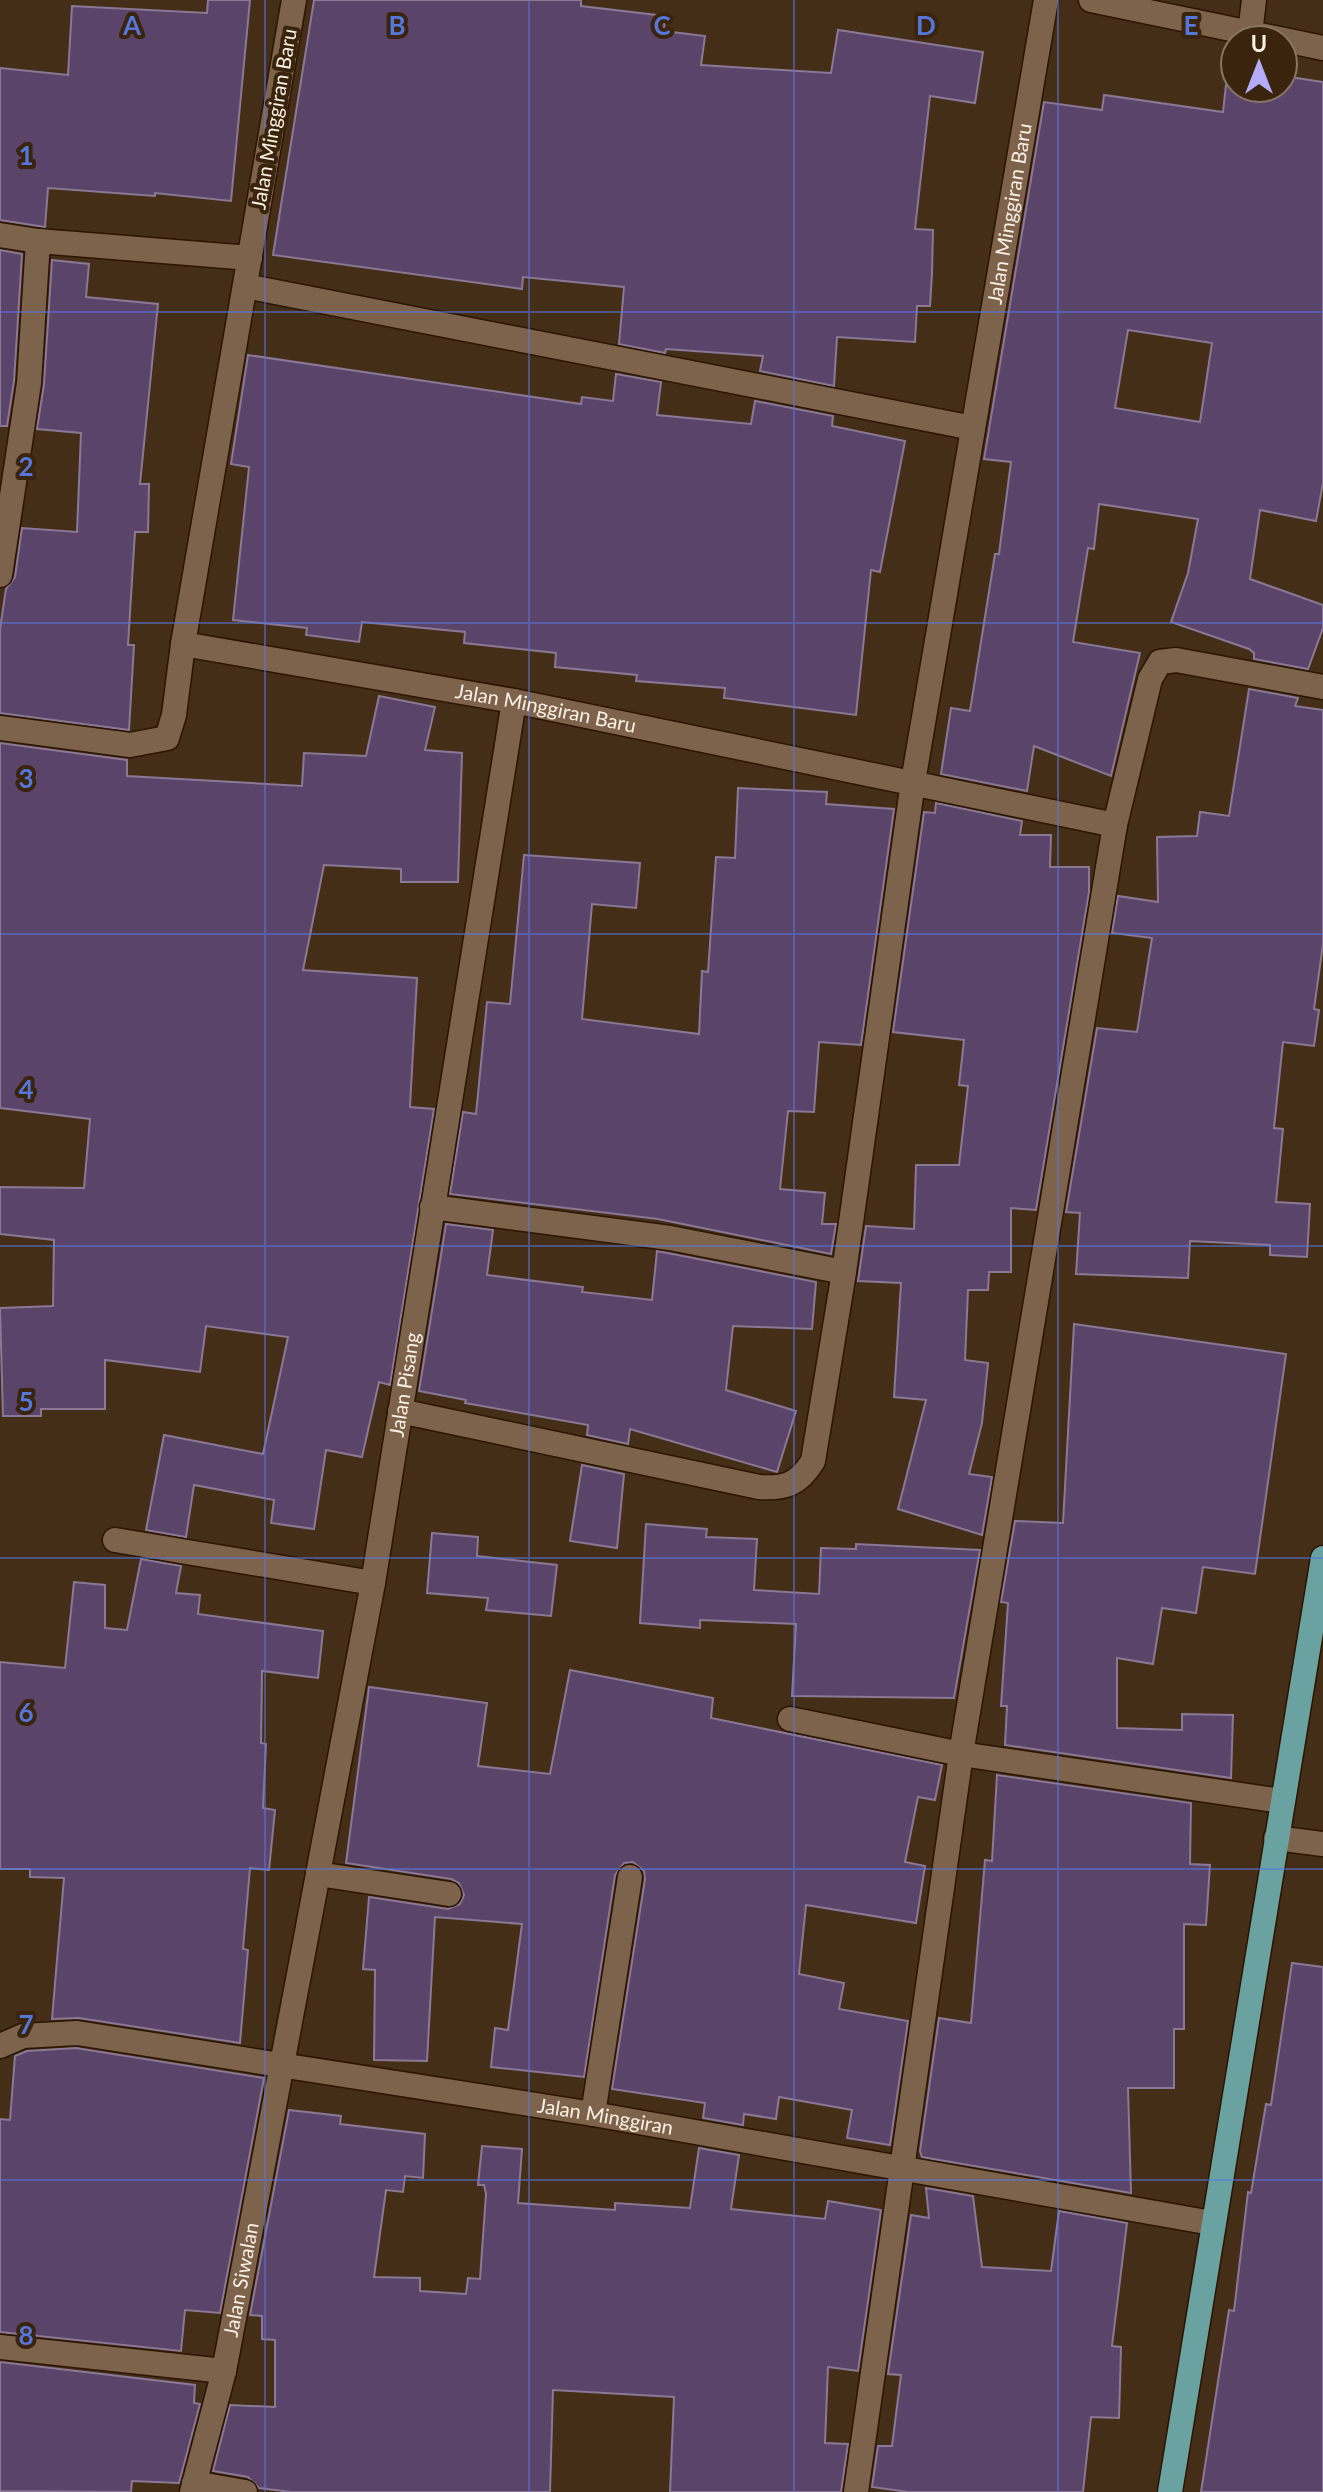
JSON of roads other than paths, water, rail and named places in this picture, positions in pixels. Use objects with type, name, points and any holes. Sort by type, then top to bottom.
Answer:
[{"type":"main road","points":[[1170,2492],[1323,1558]]},
{"type":"street","name":"Jalan Minggiran Baru","points":[[294,0],[183,644],[514,701],[913,782],[1046,0]]},
{"type":"street","points":[[1091,0],[1219,27]]},
{"type":"street","points":[[1251,24],[1254,0]]},
{"type":"street","points":[[1299,43],[1323,48]]},
{"type":"street","points":[[0,235],[38,241],[250,258]]},
{"type":"street","points":[[0,575],[29,383],[38,241]]},
{"type":"street","points":[[245,286],[973,428]]},
{"type":"street","points":[[0,728],[130,745],[167,738],[174,715],[183,644]]},
{"type":"street","points":[[856,2492],[899,2170],[961,1754],[1115,825],[1150,679],[1160,662],[1176,660],[1323,687]]},
{"type":"street","name":"Jalan Pisang","points":[[283,2064],[373,1583],[514,701]]},
{"type":"street","points":[[400,1411],[759,1487],[790,1485],[804,1475],[813,1461],[844,1272],[913,782],[1115,825]]},
{"type":"street","points":[[432,1207],[670,1238],[844,1272]]},
{"type":"street","points":[[115,1540],[373,1583]]},
{"type":"street","points":[[790,1719],[961,1754],[1282,1801]]},
{"type":"street","points":[[1276,1838],[1323,1844]]},
{"type":"street","points":[[318,1874],[449,1894]]},
{"type":"street","points":[[593,2114],[630,1877]]},
{"type":"street","name":"Jalan Minggiran","points":[[0,2046],[23,2036],[77,2033],[593,2114],[1212,2223]]},
{"type":"street","name":"Jalan Siwalan","points":[[193,2488],[224,2371],[283,2064]]},
{"type":"street","points":[[0,2347],[224,2371]]},
{"type":"street","points":[[193,2488],[245,2492]]}]
